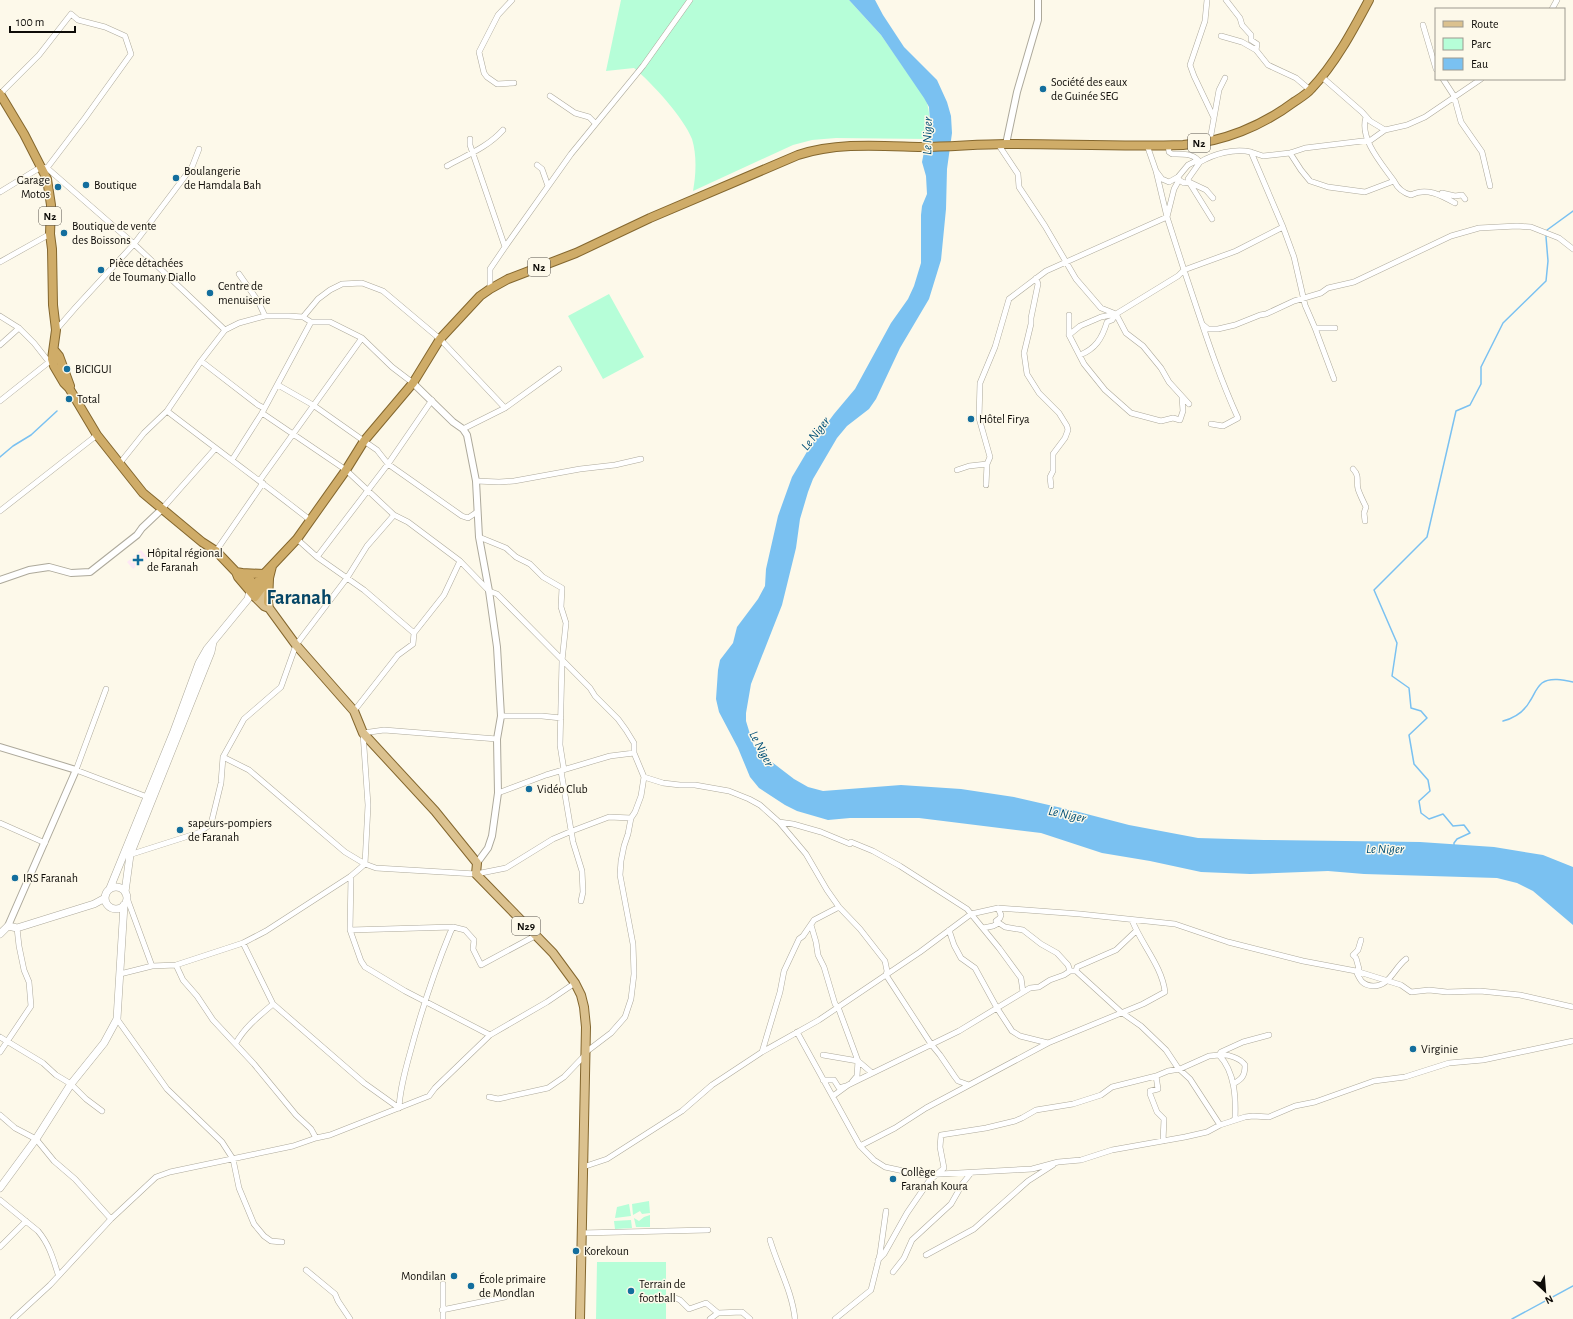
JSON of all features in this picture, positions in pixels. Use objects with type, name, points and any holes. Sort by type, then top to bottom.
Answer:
[{"type":"highway","name":"N2","points":[[254,592],[272,566],[297,539],[346,470],[364,441],[413,383],[440,339],[480,296],[508,279],[576,253],[650,218],[809,151],[833,147],[873,146],[922,147],[1002,144],[1199,144],[1246,130],[1271,118],[1310,90],[1322,77],[1369,0]]},
{"type":"highway","name":"N2","points":[[0,94],[44,167],[47,179],[51,205],[50,234],[52,249],[53,305],[56,330],[53,357]]},
{"type":"highway","points":[[53,357],[54,366],[64,383],[70,388],[97,435],[143,493],[202,542],[216,551],[239,572],[254,592]]},
{"type":"highway","points":[[239,572],[266,576],[269,605]]},
{"type":"main road","points":[[123,924],[105,898],[106,892],[110,888],[127,855],[199,664],[207,649],[254,592],[269,605],[296,645],[354,711],[362,733],[435,811],[477,863],[476,874]]},
{"type":"main road","points":[[0,1188],[36,1139],[71,1084],[104,1044],[116,1019],[126,895],[127,855]]},
{"type":"main road","name":"N29","points":[[476,874],[553,953],[575,982],[581,995],[584,1007],[586,1053],[580,1319]]},
{"type":"main road","points":[[110,888],[118,887],[126,895]]},
{"type":"main road","points":[[0,934],[8,926],[17,928],[94,904],[105,898]]},
{"type":"main road","points":[[94,904],[119,908],[124,905]]},
{"type":"street","points":[[512,0],[498,15],[479,52],[479,58],[487,77],[497,84],[514,83]]},
{"type":"street","points":[[490,289],[490,269],[505,247],[595,123],[643,66],[690,0]]},
{"type":"street","points":[[1038,0],[1038,20],[1002,144],[1018,174],[1019,187],[1045,226],[1076,279],[1101,308],[1116,314],[1126,333],[1143,346],[1161,368],[1169,382],[1189,404]]},
{"type":"street","points":[[1207,0],[1205,21],[1190,65],[1214,118]]},
{"type":"street","points":[[1226,0],[1240,18],[1242,25],[1251,35],[1251,40],[1257,44],[1256,50]]},
{"type":"street","points":[[0,94],[39,55],[71,14],[78,20],[105,27],[125,36],[131,54],[85,118],[44,167],[0,192]]},
{"type":"street","points":[[1423,25],[1435,66]]},
{"type":"street","points":[[1221,36],[1242,42],[1256,50],[1268,65],[1296,78],[1310,90]]},
{"type":"street","points":[[1322,77],[1370,121],[1385,130]]},
{"type":"street","points":[[1210,140],[1219,90],[1225,78]]},
{"type":"street","points":[[1444,80],[1454,96],[1462,122],[1482,152],[1490,186]]},
{"type":"street","points":[[1167,217],[1178,179],[1188,165],[1212,155],[1232,152],[1250,152],[1263,156],[1290,153],[1305,148],[1371,140],[1385,130],[1407,125],[1425,117],[1479,80]]},
{"type":"street","points":[[550,96],[575,113],[589,117],[595,123]]},
{"type":"street","points":[[1366,117],[1364,125],[1367,141],[1397,187],[1404,194],[1411,196],[1419,191],[1455,196],[1462,195],[1465,199]]},
{"type":"street","points":[[447,166],[494,140],[503,130]]},
{"type":"street","points":[[470,138],[470,145],[505,247]]},
{"type":"street","points":[[1147,145],[1156,171],[1167,217],[1184,270],[1224,388],[1238,418],[1223,426],[1211,424]]},
{"type":"street","points":[[1168,145],[1169,152],[1172,154],[1194,156],[1199,161]]},
{"type":"street","points":[[56,330],[134,244],[192,167],[199,149]]},
{"type":"street","points":[[1250,152],[1283,227],[1294,257],[1308,311],[1334,379]]},
{"type":"street","points":[[1290,153],[1310,181],[1328,187],[1365,192],[1394,181]]},
{"type":"street","points":[[1199,161],[1188,179],[1212,219]]},
{"type":"street","points":[[537,165],[542,169],[548,186]]},
{"type":"street","points":[[44,167],[134,244],[225,330]]},
{"type":"street","points":[[1156,171],[1162,178],[1169,182],[1178,179]]},
{"type":"street","points":[[1178,179],[1184,183],[1189,182],[1206,190],[1213,198]]},
{"type":"street","points":[[1439,194],[1455,203]]},
{"type":"street","points":[[986,485],[987,464],[990,457],[979,418],[980,383],[995,347],[1009,299],[1036,278],[1065,262],[1167,217]]},
{"type":"street","points":[[1202,324],[1208,329],[1218,329],[1235,325],[1266,314],[1304,297],[1321,293],[1328,288],[1354,282],[1451,236],[1479,228],[1517,226],[1531,227],[1547,233],[1564,242],[1573,249]]},
{"type":"street","points":[[1069,335],[1080,326],[1101,317],[1116,314],[1178,276],[1184,270],[1236,251],[1283,227]]},
{"type":"street","points":[[0,262],[50,234]]},
{"type":"street","points":[[239,274],[258,301],[265,316]]},
{"type":"street","points":[[1036,278],[1038,284],[1031,318],[1032,324],[1024,353],[1028,374],[1039,393],[1059,413],[1068,426],[1065,438],[1052,454],[1053,471],[1050,477],[1051,486]]},
{"type":"street","points":[[303,318],[318,299],[330,290],[342,284],[362,283],[383,291],[440,339],[505,408]]},
{"type":"street","points":[[1080,355],[1090,351],[1098,344],[1104,333],[1107,322],[1112,320],[1116,314]]},
{"type":"street","points":[[1068,315],[1069,335],[1084,364],[1105,390],[1131,413],[1161,421],[1173,418],[1180,420],[1184,411],[1182,396]]},
{"type":"street","points":[[0,316],[19,328],[34,343],[53,357],[0,401]]},
{"type":"street","points":[[120,463],[144,433],[167,411],[201,361],[225,330],[239,323],[265,316],[303,318],[311,322],[330,322],[362,338],[392,367],[413,383],[463,429],[468,435],[476,481],[479,537],[489,591],[497,648],[501,716],[497,739],[498,793],[492,836],[488,848],[477,863]]},
{"type":"street","points":[[232,460],[278,385],[311,322]]},
{"type":"street","points":[[0,345],[19,328]]},
{"type":"street","points":[[1315,328],[1335,328]]},
{"type":"street","points":[[216,551],[292,433],[362,338]]},
{"type":"street","points":[[201,361],[292,433],[346,470],[394,514],[408,522],[460,561],[489,591],[497,594],[590,688],[595,696],[618,719],[634,744],[634,753],[644,777],[641,796],[631,818],[621,861],[620,875],[632,944],[634,974],[631,999],[625,1017],[612,1033],[586,1053],[564,1077],[548,1088],[498,1099],[489,1097]]},
{"type":"street","points":[[463,429],[505,408],[559,369]]},
{"type":"street","points":[[278,385],[313,405],[377,450],[388,464],[462,516],[468,518],[477,512]]},
{"type":"street","points":[[317,556],[388,464],[432,400]]},
{"type":"street","points":[[167,411],[215,449],[262,481],[310,520]]},
{"type":"street","points":[[0,511],[97,435]]},
{"type":"street","points":[[0,580],[29,570],[49,567],[71,573],[90,572],[137,535],[215,449]]},
{"type":"street","points":[[476,481],[514,481],[580,468],[615,465],[641,460]]},
{"type":"street","points":[[957,470],[969,466],[980,466],[987,464]]},
{"type":"street","points":[[1353,469],[1357,472],[1359,478],[1359,492],[1366,507],[1364,513],[1365,521]]},
{"type":"street","points":[[127,855],[198,832],[211,824],[220,783],[223,757],[244,719],[281,687],[296,645],[348,578],[367,546],[394,514]]},
{"type":"street","points":[[479,537],[506,548],[516,557],[530,564],[543,577],[562,588],[561,607],[566,623],[562,661],[560,745],[565,803],[572,830],[573,842],[582,870],[583,892],[581,901]]},
{"type":"street","points":[[297,539],[317,556],[364,590],[414,633]]},
{"type":"street","points":[[354,711],[398,654],[414,644],[414,633],[444,596],[460,561]]},
{"type":"street","points":[[8,926],[76,770],[106,689]]},
{"type":"street","points":[[501,716],[542,716],[561,718]]},
{"type":"street","points":[[120,974],[152,966],[176,965],[243,943],[266,931],[351,876],[365,864],[368,805],[365,746],[362,733],[384,730],[497,739]]},
{"type":"street","points":[[0,747],[76,770],[149,798]]},
{"type":"street","points":[[498,793],[563,770],[610,756],[634,753]]},
{"type":"street","points":[[223,757],[249,770],[345,852],[365,864],[376,868],[476,874],[506,868],[553,839],[572,830],[609,817],[631,818]]},
{"type":"street","points":[[644,777],[663,783],[680,785],[695,784],[729,791],[760,805],[779,822],[806,854],[820,880],[839,906],[860,929],[885,961],[887,971],[886,975],[931,1044],[958,1081],[969,1085]]},
{"type":"street","points":[[779,822],[793,824],[821,832],[850,844],[851,842],[873,851],[967,909],[1021,978],[1023,992]]},
{"type":"street","points":[[0,823],[45,843]]},
{"type":"street","points":[[351,876],[350,930],[361,961],[365,967],[405,991],[425,1000],[490,1035]]},
{"type":"street","points":[[126,895],[152,966]]},
{"type":"street","points":[[762,1052],[780,992],[784,971],[799,939],[803,936],[814,920],[839,906]]},
{"type":"street","points":[[998,908],[1001,915],[996,921],[1004,927],[1023,930],[1041,944],[1057,953],[1068,965],[1070,971]]},
{"type":"street","points":[[583,1167],[607,1159],[682,1112],[712,1086],[762,1052],[819,1020],[886,975],[971,914],[998,908],[1014,908],[1174,924],[1228,942],[1302,961],[1356,971],[1387,982],[1401,985],[1411,992],[1429,990],[1447,992],[1480,991],[1520,995],[1573,1007]]},
{"type":"street","points":[[860,1146],[895,1128],[926,1108],[1048,1044],[1143,1004],[1165,992],[1156,966],[1136,931],[1132,920]]},
{"type":"street","points":[[983,928],[999,923]]},
{"type":"street","points":[[811,925],[818,955],[824,967],[833,999],[838,1007],[858,1061],[857,1076],[848,1086],[839,1088],[834,1080],[823,1080]]},
{"type":"street","points":[[350,930],[453,927],[465,930],[474,940],[474,949],[480,965],[535,936]]},
{"type":"street","points":[[399,1108],[400,1092],[425,1000],[453,927]]},
{"type":"street","points":[[0,1052],[31,1006],[29,982],[24,970],[17,928]]},
{"type":"street","points":[[949,930],[954,945],[961,958],[975,968],[997,1008],[1012,1031],[1020,1036],[1048,1044]]},
{"type":"street","points":[[1076,971],[1077,967],[1116,950],[1136,931]]},
{"type":"street","points":[[1356,971],[1359,969],[1359,966],[1353,955],[1358,950],[1361,940]]},
{"type":"street","points":[[243,943],[273,1004],[364,1083],[399,1108]]},
{"type":"street","points":[[1356,971],[1361,982],[1367,985],[1377,986],[1387,982],[1406,959]]},
{"type":"street","points":[[176,965],[183,980],[197,996],[213,1020],[230,1039],[236,1043],[287,1102],[296,1115],[310,1129],[316,1138]]},
{"type":"street","points":[[833,1096],[872,1073],[959,1031],[1030,988],[1039,987],[1070,971],[1076,971],[1122,1012],[1141,1026],[1166,1050],[1180,1069],[1190,1079],[1220,1125]]},
{"type":"street","points":[[13,1319],[50,1285],[58,1274],[111,1219],[156,1177],[170,1172],[293,1146],[330,1135],[429,1096],[435,1088],[490,1035],[547,1002],[575,982]]},
{"type":"street","points":[[236,1043],[242,1033],[252,1022],[273,1004]]},
{"type":"street","points":[[116,1019],[167,1089],[222,1142],[233,1158],[239,1188],[254,1224],[264,1236],[271,1241],[282,1242]]},
{"type":"street","points":[[797,1032],[860,1146],[874,1160],[885,1167],[922,1175],[1032,1169],[1058,1162],[1081,1160],[1112,1150],[1207,1132],[1220,1125],[1253,1116],[1269,1117],[1295,1106],[1315,1102],[1374,1080],[1405,1077],[1426,1072],[1449,1063],[1483,1060],[1573,1041]]},
{"type":"street","points":[[1219,1055],[1221,1052],[1244,1042],[1269,1035]]},
{"type":"street","points":[[0,1037],[43,1063],[56,1075],[71,1084],[86,1099],[102,1111]]},
{"type":"street","points":[[823,1055],[858,1061],[872,1073]]},
{"type":"street","points":[[1219,1055],[1223,1059],[1234,1084],[1233,1088],[1236,1101],[1235,1119],[1232,1121]]},
{"type":"street","points":[[878,1260],[884,1254],[906,1213],[929,1181],[944,1168],[940,1147],[941,1135],[986,1128],[1015,1121],[1036,1110],[1069,1105],[1101,1095],[1112,1087],[1156,1076],[1168,1070],[1180,1069],[1209,1056],[1225,1055],[1241,1061],[1245,1065],[1245,1072],[1242,1079],[1234,1084]]},
{"type":"street","points":[[1156,1076],[1158,1089],[1150,1091],[1150,1094],[1157,1112],[1164,1119],[1163,1141]]},
{"type":"street","points":[[0,1115],[15,1128],[36,1139],[54,1161],[75,1179],[111,1219]]},
{"type":"street","points":[[926,1255],[974,1229],[1028,1181],[1058,1162]]},
{"type":"street","points":[[893,1272],[904,1258],[912,1240],[951,1204],[963,1182],[971,1173]]},
{"type":"street","points":[[0,1200],[44,1238],[50,1247],[58,1274]]},
{"type":"street","points":[[834,1319],[871,1290],[878,1260],[886,1211]]},
{"type":"street","points":[[0,1247],[26,1221]]},
{"type":"street","points":[[581,1233],[708,1230]]},
{"type":"street","points":[[770,1240],[774,1256],[793,1303],[795,1319]]},
{"type":"street","points":[[306,1270],[335,1294],[350,1319]]},
{"type":"street","points":[[443,1284],[443,1319]]},
{"type":"street","points":[[442,1310],[505,1297]]},
{"type":"street","points":[[673,1297],[680,1300],[689,1309],[706,1304],[718,1313]]},
{"type":"street","points":[[710,1319],[718,1313],[742,1312],[750,1319]]},
{"type":"shaded area","name":"Hôpital régional de Faranah","points":[[141,550],[148,558],[133,569],[127,562]]},
{"type":"green space","points":[[621,0],[849,0],[881,35],[925,98],[929,118],[927,139],[836,138],[812,140],[793,145],[693,191],[695,152],[692,139],[675,111],[650,82],[634,68],[606,71]]},
{"type":"green space","points":[[609,294],[644,357],[603,379],[568,316]]},
{"type":"green space","points":[[649,1201],[650,1213],[642,1214],[640,1211],[633,1215],[632,1204]]},
{"type":"green space","points":[[629,1204],[631,1216],[615,1218],[617,1207]]},
{"type":"green space","points":[[650,1215],[650,1227],[636,1227],[634,1218],[639,1221]]},
{"type":"green space","points":[[631,1220],[632,1228],[615,1229],[614,1221]]},
{"type":"green space","name":"Terrain de football","points":[[597,1262],[666,1262],[666,1319],[596,1319]]},
{"type":"water","name":"Le Niger","points":[[849,0],[875,0],[904,47],[937,80],[947,102],[951,116],[952,133],[947,169],[946,209],[941,260],[929,299],[900,348],[876,399],[869,409],[847,426],[837,438],[813,479],[800,519],[796,548],[782,605],[751,684],[746,721],[753,744],[764,756],[794,779],[808,787],[823,791],[901,785],[961,789],[1014,797],[1129,825],[1198,838],[1420,842],[1494,847],[1543,855],[1573,867],[1573,925],[1533,891],[1517,883],[1497,878],[1364,874],[1328,871],[1250,874],[1201,872],[1102,853],[1041,833],[919,818],[850,818],[828,820],[797,811],[785,805],[759,788],[750,777],[738,748],[719,712],[716,699],[720,660],[733,643],[737,627],[758,599],[765,586],[766,569],[778,516],[792,477],[811,445],[855,389],[891,323],[908,299],[914,286],[921,263],[921,215],[922,206],[927,194],[926,176],[922,162],[930,121],[929,107],[881,35]]},
{"type":"waterway","points":[[1454,845],[1457,839],[1470,833],[1464,825],[1453,826],[1443,814],[1429,819],[1421,813],[1419,801],[1430,791],[1428,780],[1414,764],[1409,735],[1427,718],[1421,711],[1411,708],[1409,688],[1392,676],[1397,643],[1374,590],[1427,537],[1456,411],[1470,405],[1481,384],[1481,367],[1503,323],[1546,281],[1548,261],[1546,237],[1547,230],[1573,211]]},
{"type":"waterway","points":[[0,457],[13,446],[31,435],[57,411]]},
{"type":"waterway","points":[[1503,721],[1522,711],[1528,705],[1538,687],[1545,681],[1565,680],[1573,682]]},
{"type":"waterway","points":[[1512,1319],[1573,1286]]},
{"type":"place","name":"Société des eaux de Guinée SEG","points":[[1043,89]]},
{"type":"place","name":"Boulangerie de Hamdala Bah","points":[[176,178]]},
{"type":"place","name":"Boutique","points":[[86,185]]},
{"type":"place","name":"Garage Motos","points":[[58,187]]},
{"type":"place","name":"Boutique de vente des Boissons","points":[[64,233]]},
{"type":"place","name":"Pièce détachées de Toumany Diallo","points":[[101,270]]},
{"type":"place","name":"Centre de menuiserie","points":[[210,293]]},
{"type":"place","name":"BICIGUI","points":[[67,369]]},
{"type":"place","name":"Total","points":[[69,399]]},
{"type":"place","name":"Hôtel Firya","points":[[971,419]]},
{"type":"place","name":"Hôpital régional de Faranah","points":[[138,560]]},
{"type":"place","name":"Vidéo Club","points":[[529,789]]},
{"type":"place","name":"sapeurs-pompiers de Faranah","points":[[180,830]]},
{"type":"place","name":"IRS Faranah","points":[[15,878]]},
{"type":"place","name":"Virginie","points":[[1413,1049]]},
{"type":"place","name":"Collège Faranah Koura","points":[[893,1179]]},
{"type":"place","name":"Korekoun","points":[[576,1251]]},
{"type":"place","name":"Mondilan","points":[[454,1276]]},
{"type":"place","name":"École primaire de Mondlan","points":[[471,1286]]},
{"type":"place","name":"Terrain de football","points":[[631,1291]]},
{"type":"district","name":"Faranah","points":[[299,598]]}]
